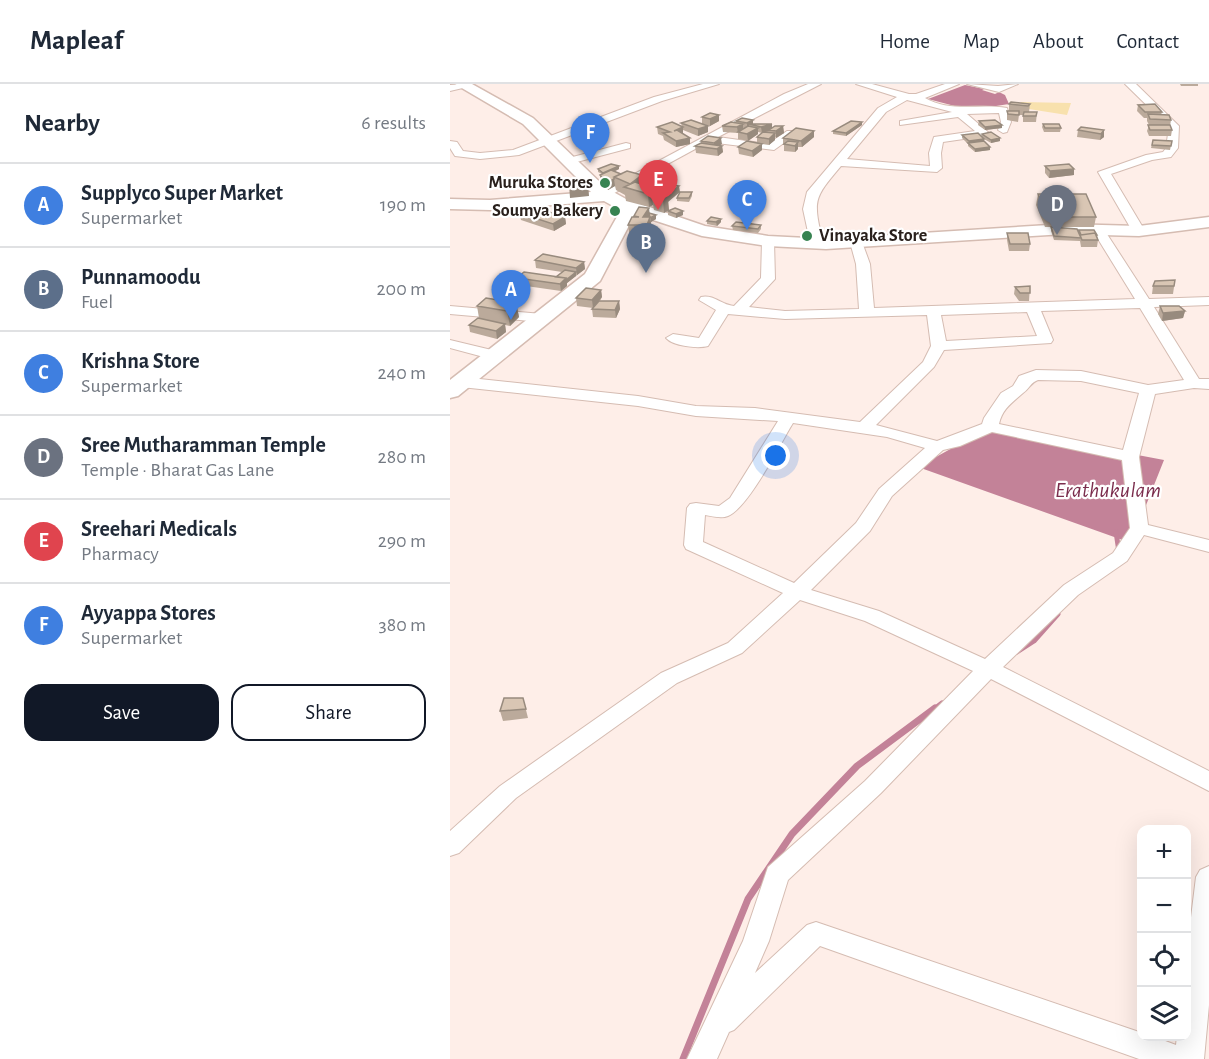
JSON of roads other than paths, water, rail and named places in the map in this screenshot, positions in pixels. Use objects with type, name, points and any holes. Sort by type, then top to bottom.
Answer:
[{"type":"main road","points":[[456,386],[593,277],[627,215],[528,121],[459,86]]},
{"type":"main road","points":[[450,204],[489,205],[610,198],[702,231],[768,241],[816,243],[933,239],[1065,229],[1139,231],[1209,222]]},
{"type":"street","points":[[450,144],[453,144],[459,154],[480,156],[515,153],[639,103],[685,89],[714,84]]},
{"type":"street","points":[[610,198],[707,139],[788,96],[816,84]]},
{"type":"street","points":[[861,84],[902,98],[917,97],[954,84]]},
{"type":"street","points":[[972,84],[999,89],[1013,84]]},
{"type":"street","points":[[1130,84],[1174,126],[1173,148],[1167,155],[1150,157],[1104,172],[1120,196],[1126,214],[1139,231]]},
{"type":"street","points":[[788,96],[806,100]]},
{"type":"street","points":[[839,162],[933,170],[936,168],[935,153],[938,139],[984,134],[959,112],[917,97]]},
{"type":"street","points":[[816,243],[809,209],[813,192],[882,110],[902,98]]},
{"type":"street","points":[[903,123],[959,112],[999,112],[1006,122],[1003,130]]},
{"type":"street","points":[[707,139],[770,148],[791,133]]},
{"type":"street","points":[[568,161],[626,146]]},
{"type":"street","points":[[990,427],[992,418],[1007,396],[1019,389],[1025,379],[1036,375],[1081,376],[1148,390],[1201,383],[1145,304],[1099,231]]},
{"type":"street","points":[[673,338],[703,342],[714,330],[715,321],[768,279],[768,241]]},
{"type":"street","points":[[856,242],[863,264],[867,314]]},
{"type":"street","points":[[706,300],[731,310],[785,315],[1209,301]]},
{"type":"street","points":[[939,346],[1046,340],[1032,308]]},
{"type":"street","points":[[450,310],[542,318]]},
{"type":"street","points":[[863,429],[921,374],[939,346],[933,311]]},
{"type":"street","points":[[450,344],[495,355]]},
{"type":"street","points":[[456,386],[639,401],[696,411],[755,413],[889,432],[937,446]]},
{"type":"street","points":[[702,1059],[756,941],[777,874],[873,787],[988,669],[1071,590],[1120,558],[1139,528],[1130,457],[1148,390]]},
{"type":"street","points":[[788,418],[737,501],[723,512],[696,508],[693,544],[797,592],[872,616],[988,669],[1209,782]]},
{"type":"street","points":[[450,846],[508,792],[669,678],[735,648],[863,528],[885,493],[937,446],[954,442],[990,427],[1130,457]]},
{"type":"street","points":[[1139,528],[1209,546]]},
{"type":"street","points":[[1189,1059],[1209,877]]},
{"type":"street","points":[[718,1027],[816,933],[1179,1059]]},
{"type":"water","points":[[965,85],[995,94],[999,92],[1005,95],[1009,104],[970,110],[928,99]]},
{"type":"water","name":"Erathukulam","points":[[990,427],[1164,460],[1131,543],[918,467]]},
{"type":"waterway","points":[[1116,532],[1119,552]]},
{"type":"waterway","points":[[1017,652],[1034,641],[1058,614]]},
{"type":"waterway","points":[[933,710],[942,703]]},
{"type":"waterway","points":[[683,1059],[748,899],[792,834],[857,766],[935,708]]},
{"type":"place","name":"Ayyappa Stores","points":[[590,163]]},
{"type":"place","name":"Muruka Stores","points":[[605,183]]},
{"type":"place","name":"Sreehari Medicals","points":[[658,210]]},
{"type":"place","name":"Soumya Bakery","points":[[615,211]]},
{"type":"place","name":"Krishna Store","points":[[747,230]]},
{"type":"place","name":"Sree Mutharamman Temple","points":[[1057,235]]},
{"type":"place","name":"Vinayaka Store","points":[[807,236]]},
{"type":"place","name":"Punnamoodu","points":[[646,273]]},
{"type":"place","name":"Supplyco Super Market","points":[[511,320]]}]
